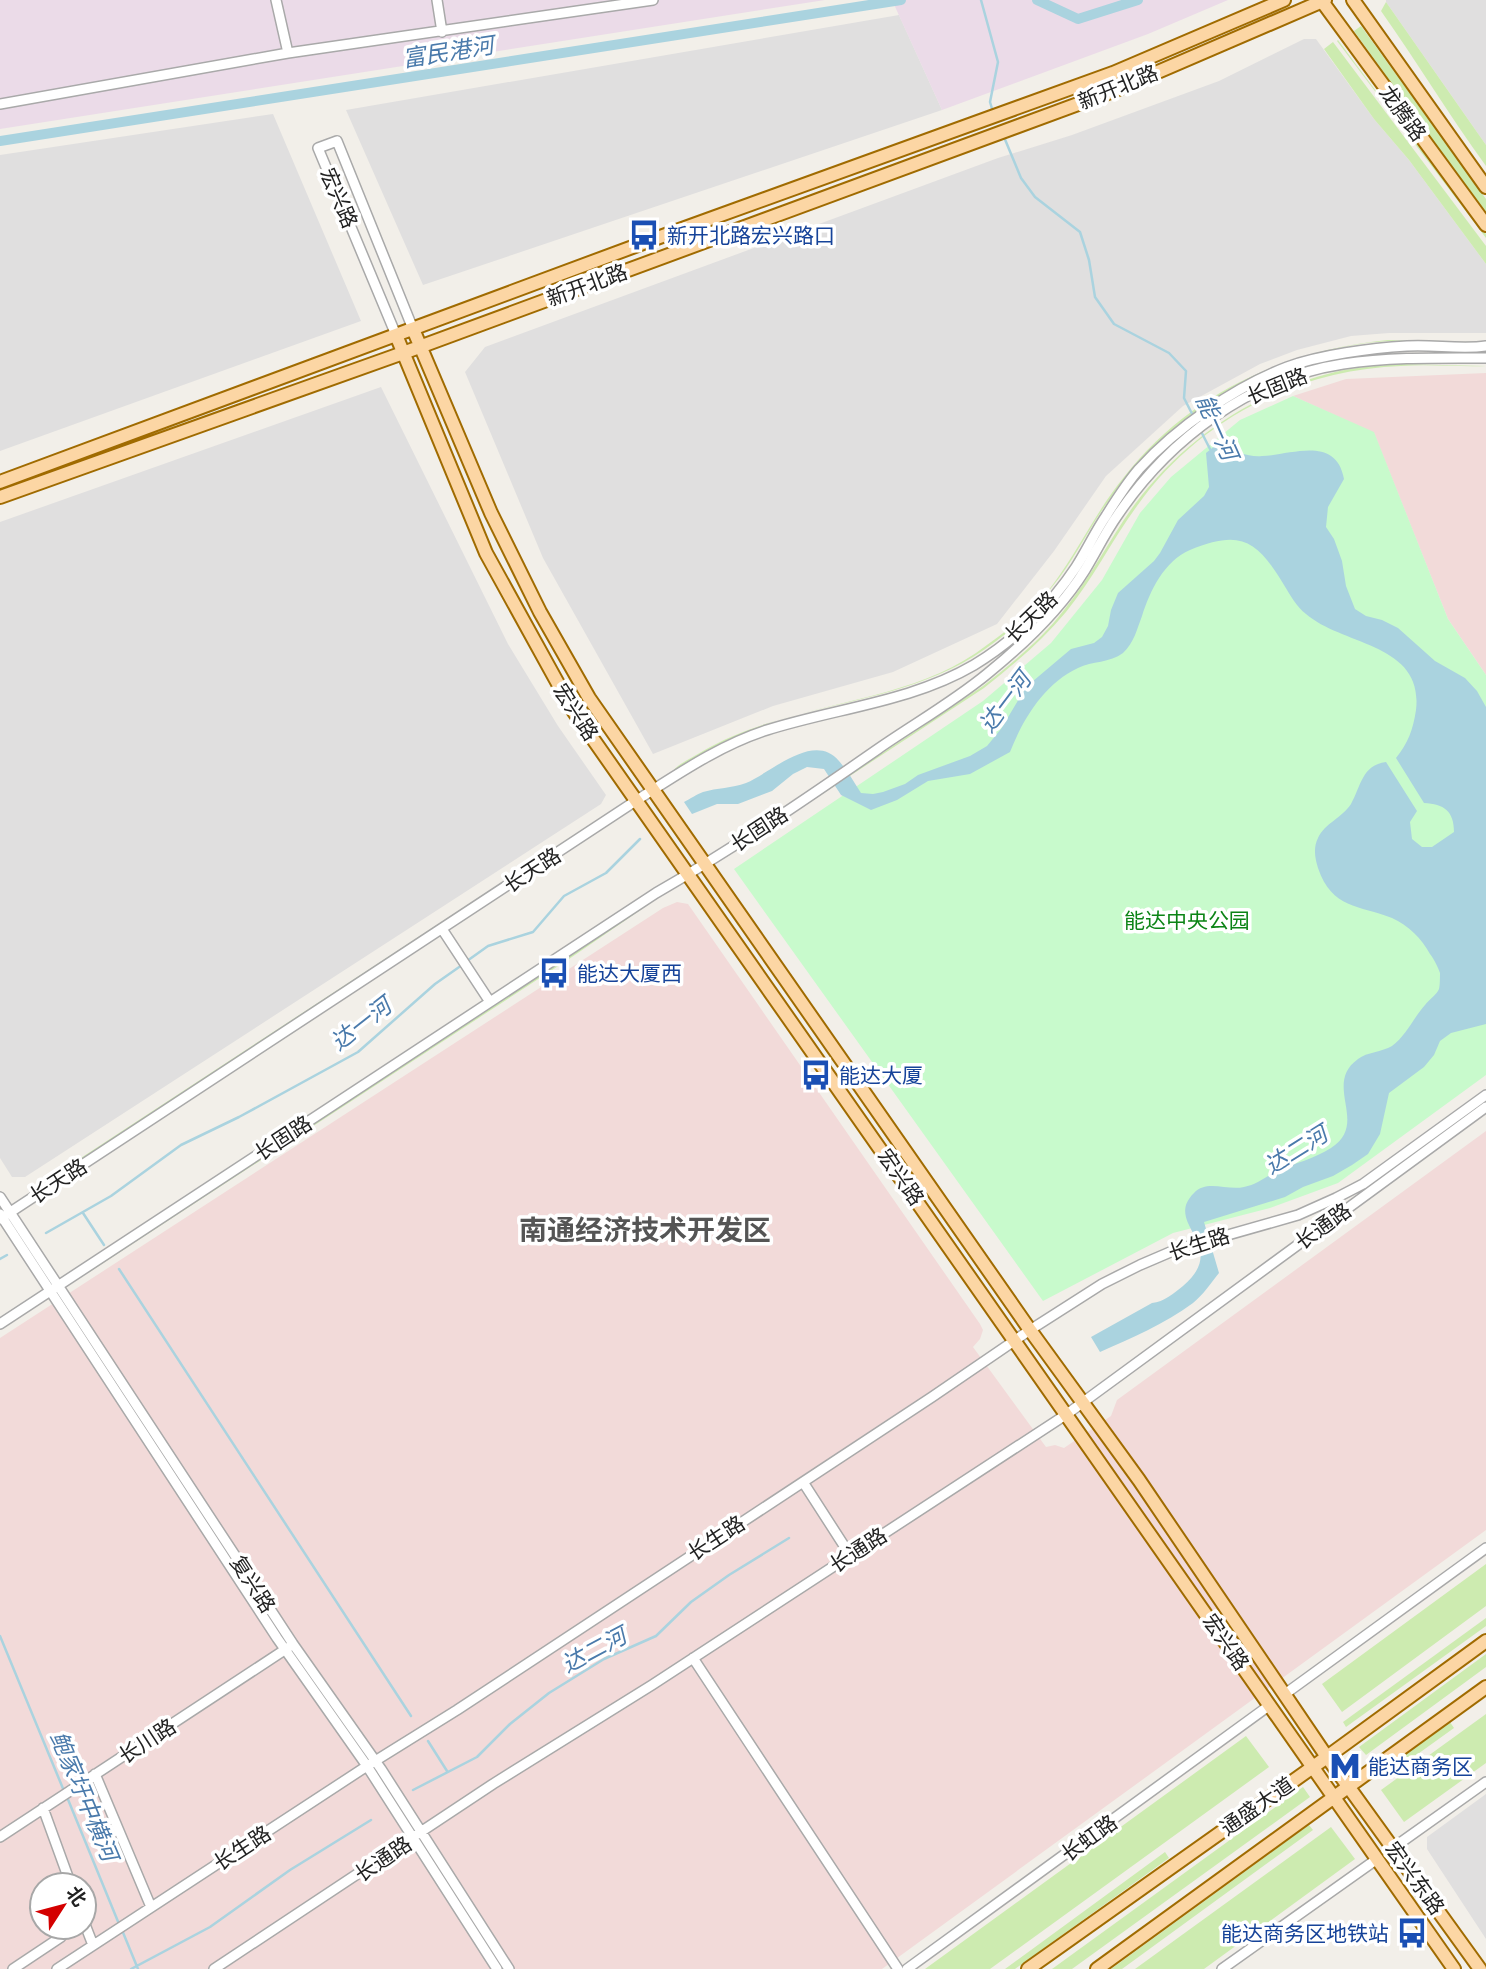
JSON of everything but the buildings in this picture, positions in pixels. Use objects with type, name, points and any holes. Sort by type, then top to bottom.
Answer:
[{"type":"main road","name":"新开北路","points":[[0,482],[1113,73],[1284,0]]},
{"type":"main road","name":"新开北路","points":[[0,497],[403,353],[1116,90],[1322,0]]},
{"type":"main road","name":"龙腾路","points":[[1322,0],[1486,225]]},
{"type":"main road","name":"龙腾路","points":[[1353,0],[1486,187]]},
{"type":"main road","name":"宏兴路","points":[[413,329],[491,513],[540,612],[589,698],[1030,1330],[1139,1480],[1350,1787]]},
{"type":"main road","name":"宏兴路","points":[[396,335],[486,553],[572,709],[1333,1797]]},
{"type":"main road","name":"通盛大道","points":[[1028,1969],[1486,1641]]},
{"type":"main road","name":"通盛大道","points":[[1097,1969],[1486,1687]]},
{"type":"main road","name":"宏兴东路","points":[[1350,1787],[1480,1969]]},
{"type":"main road","name":"宏兴东路","points":[[1333,1797],[1454,1969]]},
{"type":"street","points":[[276,0],[288,53]]},
{"type":"street","points":[[437,0],[442,32]]},
{"type":"street","points":[[0,104],[288,53],[653,0]]},
{"type":"street","name":"宏兴路","points":[[396,335],[318,148],[337,141],[413,329]]},
{"type":"street","name":"长固路","points":[[1077,566],[1104,519],[1138,470],[1166,443],[1224,399],[1287,367],[1343,354],[1408,345],[1486,346]]},
{"type":"street","name":"长固路","points":[[0,1324],[656,893],[830,783],[987,675],[1044,622],[1084,572],[1117,515],[1142,482],[1173,448],[1213,418],[1254,393],[1291,377],[1341,365],[1394,359],[1486,358]]},
{"type":"street","name":"长天路","points":[[3,1216],[637,800],[711,755],[767,730],[942,681],[974,664],[1014,636],[1055,596],[1077,566]]},
{"type":"street","points":[[442,929],[490,1002]]},
{"type":"street","name":"长生路","points":[[57,1969],[371,1763],[457,1710],[1030,1330],[1130,1269],[1195,1243],[1298,1215],[1336,1198],[1363,1184],[1486,1095]]},
{"type":"street","name":"长通路","points":[[214,1969],[493,1784],[693,1658],[1067,1414],[1486,1107]]},
{"type":"street","name":"复兴路","points":[[0,1196],[3,1216],[54,1289],[289,1647],[371,1763],[497,1969]]},
{"type":"street","points":[[803,1482],[850,1555]]},
{"type":"street","points":[[1285,1694],[1486,1548]]},
{"type":"street","name":"长川路","points":[[0,1837],[289,1647]]},
{"type":"street","points":[[693,1658],[898,1969]]},
{"type":"street","name":"长虹路","points":[[907,1969],[1270,1705]]},
{"type":"street","points":[[95,1774],[150,1908]]},
{"type":"street","points":[[1393,1848],[1486,1782]]},
{"type":"street","points":[[43,1808],[66,1871]]},
{"type":"street","name":"复兴路","points":[[417,1835],[509,1969]]},
{"type":"street","points":[[1222,1969],[1377,1859]]},
{"type":"street","points":[[13,1969],[55,1941]]},
{"type":"street","points":[[91,1941],[93,1945]]},
{"type":"shaded area","points":[[0,0],[825,0],[0,129]]},
{"type":"shaded area","points":[[892,0],[1228,0],[1148,34],[942,110]]},
{"type":"shaded area","points":[[1486,0],[1486,145],[1386,2]]},
{"type":"shaded area","points":[[899,15],[942,110],[423,285],[346,110]]},
{"type":"shaded area","points":[[1304,39],[1316,39],[1486,264],[1486,333],[1389,333],[1351,336],[1297,350],[1260,364],[1183,406],[1106,476],[1054,551],[997,624],[893,672],[773,706],[653,754],[543,558],[465,372],[485,347],[998,158],[1072,135],[1219,81]]},
{"type":"shaded area","points":[[273,114],[361,321],[0,451],[0,155]]},
{"type":"shaded area","points":[[1486,373],[1486,675],[1448,619],[1374,433],[1293,396],[1346,379]]},
{"type":"shaded area","points":[[381,387],[508,644],[558,726],[606,795],[601,804],[25,1177],[12,1177],[0,1158],[0,522]]},
{"type":"shaded area","points":[[677,902],[688,904],[980,1324],[983,1330],[973,1347],[1046,1447],[1055,1445],[1064,1448],[1111,1416],[1117,1400],[1486,1131],[1486,1530],[882,1969],[0,1969],[0,1338],[663,908]]},
{"type":"shaded area","points":[[1486,1794],[1486,1939],[1427,1849],[1427,1837]]},
{"type":"green space","points":[[1386,2],[1486,145],[1486,166],[1381,11]]},
{"type":"green space","points":[[1361,26],[1486,199],[1486,214],[1354,31]]},
{"type":"green space","points":[[1337,41],[1486,234],[1486,238]]},
{"type":"green space","points":[[1333,42],[1486,246],[1486,264],[1409,160],[1374,119],[1324,49]]},
{"type":"green space","points":[[1388,340],[1413,341],[1354,345],[1317,353],[1247,380],[1214,399],[1184,420],[1130,473],[1052,587],[1044,597],[1016,625],[995,642],[950,669],[903,688],[802,713],[912,684],[976,653],[1007,630],[1037,603],[1054,583],[1124,477],[1178,422],[1209,400],[1242,381],[1312,354],[1350,345]]},
{"type":"green space","points":[[1399,364],[1486,366],[1401,366],[1324,377],[1287,389],[1252,405],[1220,425],[1189,448],[1162,475],[1137,506],[1076,599],[1057,623],[1027,652],[984,688],[737,850],[983,686],[1026,651],[1074,597],[1135,504],[1154,480],[1176,459],[1199,439],[1223,421],[1249,405],[1305,380],[1343,370]]},
{"type":"green space","name":"能达中央公园","points":[[1293,396],[1374,432],[1448,619],[1486,675],[1486,1075],[1338,1183],[1270,1208],[1173,1233],[1043,1301],[734,869],[983,701],[1051,643],[1102,580],[1140,513],[1171,477],[1240,420]]},
{"type":"green space","points":[[774,721],[724,742],[673,771],[703,751],[736,735]]},
{"type":"green space","points":[[603,816],[514,877],[32,1192],[32,1190]]},
{"type":"green space","points":[[658,898],[569,959],[87,1272]]},
{"type":"green space","points":[[1486,1564],[1486,1606],[1342,1712],[1322,1684]]},
{"type":"green space","points":[[1486,1618],[1486,1626],[1346,1727],[1343,1722]]},
{"type":"green space","points":[[1486,1654],[1486,1667],[1366,1755],[1359,1747]]},
{"type":"green space","points":[[1486,1714],[1486,1763],[1404,1822],[1381,1790]]},
{"type":"green space","points":[[1450,1722],[1454,1728],[1383,1779],[1379,1773]]},
{"type":"green space","points":[[1246,1736],[1269,1767],[990,1969],[925,1969]]},
{"type":"green space","points":[[1303,1787],[1310,1797],[1072,1969],[1052,1969]]},
{"type":"green space","points":[[1309,1825],[1313,1830],[1122,1969],[1111,1969]]},
{"type":"green space","points":[[1331,1827],[1355,1859],[1204,1969],[1135,1969]]},
{"type":"green space","points":[[1165,1852],[1169,1858],[1015,1969],[1005,1969]]},
{"type":"water","points":[[1226,437],[1240,453],[1251,456],[1311,451],[1332,457],[1339,465],[1344,479],[1328,507],[1326,527],[1334,539],[1342,561],[1346,586],[1355,609],[1398,628],[1435,661],[1465,678],[1486,707],[1486,1024],[1451,1033],[1440,1041],[1434,1055],[1424,1067],[1389,1093],[1380,1134],[1368,1154],[1333,1176],[1285,1197],[1204,1222],[1219,1273],[1207,1289],[1193,1303],[1171,1318],[1100,1352],[1091,1337],[1152,1303],[1169,1297],[1196,1272],[1200,1259],[1199,1247],[1186,1215],[1186,1204],[1194,1193],[1211,1186],[1248,1186],[1331,1148],[1342,1138],[1347,1127],[1344,1080],[1348,1069],[1358,1059],[1397,1042],[1439,989],[1439,971],[1419,938],[1404,924],[1392,918],[1339,898],[1324,881],[1315,857],[1315,846],[1321,833],[1351,804],[1367,772],[1386,762],[1417,811],[1410,822],[1412,839],[1422,847],[1432,847],[1454,832],[1450,814],[1442,807],[1424,803],[1396,758],[1409,736],[1416,710],[1415,688],[1407,671],[1378,649],[1322,625],[1306,614],[1256,549],[1235,540],[1222,540],[1190,550],[1173,561],[1154,587],[1135,636],[1127,649],[1112,659],[1078,668],[1055,683],[1028,715],[1010,752],[970,774],[928,781],[897,800],[871,810],[841,795],[824,769],[807,767],[793,774],[772,791],[738,804],[717,804],[692,814],[684,802],[703,792],[746,783],[805,752],[818,750],[829,753],[839,761],[861,793],[873,794],[905,784],[918,775],[970,756],[987,746],[1001,729],[1026,687],[1071,649],[1094,643],[1102,637],[1118,593],[1154,561],[1178,520],[1204,496],[1209,487],[1206,453]]},
{"type":"waterway","name":"富民港河","points":[[0,141],[901,0]]},
{"type":"waterway","name":"能一河","points":[[981,0],[998,62],[990,102],[993,112]]},
{"type":"waterway","name":"富民港河","points":[[1037,0],[1078,19],[1138,0]]},
{"type":"waterway","name":"能一河","points":[[1004,137],[1021,178],[1035,197],[1080,232],[1089,260],[1095,297],[1114,324],[1169,353],[1186,371],[1184,398],[1210,449]]},
{"type":"waterway","name":"达一河","points":[[467,961],[488,946],[533,932],[564,896],[606,873],[640,839]]},
{"type":"waterway","name":"达一河","points":[[46,1233],[111,1196],[181,1145],[239,1117],[358,1052],[435,984],[462,965]]},
{"type":"waterway","points":[[83,1213],[104,1245]]},
{"type":"waterway","name":"达一河","points":[[0,1259],[7,1255]]},
{"type":"waterway","points":[[119,1269],[411,1716]]},
{"type":"waterway","name":"达二河","points":[[413,1790],[477,1757],[510,1724],[549,1693],[604,1659],[656,1636],[691,1602],[789,1538]]},
{"type":"waterway","name":"鲍家圩中横河","points":[[0,1636],[64,1791]]},
{"type":"waterway","points":[[428,1741],[447,1771]]},
{"type":"waterway","name":"鲍家圩中横河","points":[[67,1797],[119,1924]]},
{"type":"waterway","name":"达二河","points":[[131,1969],[210,1927],[290,1870],[371,1820]]},
{"type":"waterway","name":"鲍家圩中横河","points":[[122,1930],[138,1969]]},
{"type":"place","name":"新开北路宏兴路口","points":[[644,235]]},
{"type":"place","name":"能达大厦西","points":[[554,973]]},
{"type":"place","name":"能达大厦","points":[[816,1075]]},
{"type":"place","name":"能达商务区","points":[[1345,1766]]},
{"type":"place","name":"能达商务区地铁站","points":[[1412,1933]]},
{"type":"district","name":"南通经济技术开发区","points":[[645,1230]]}]
